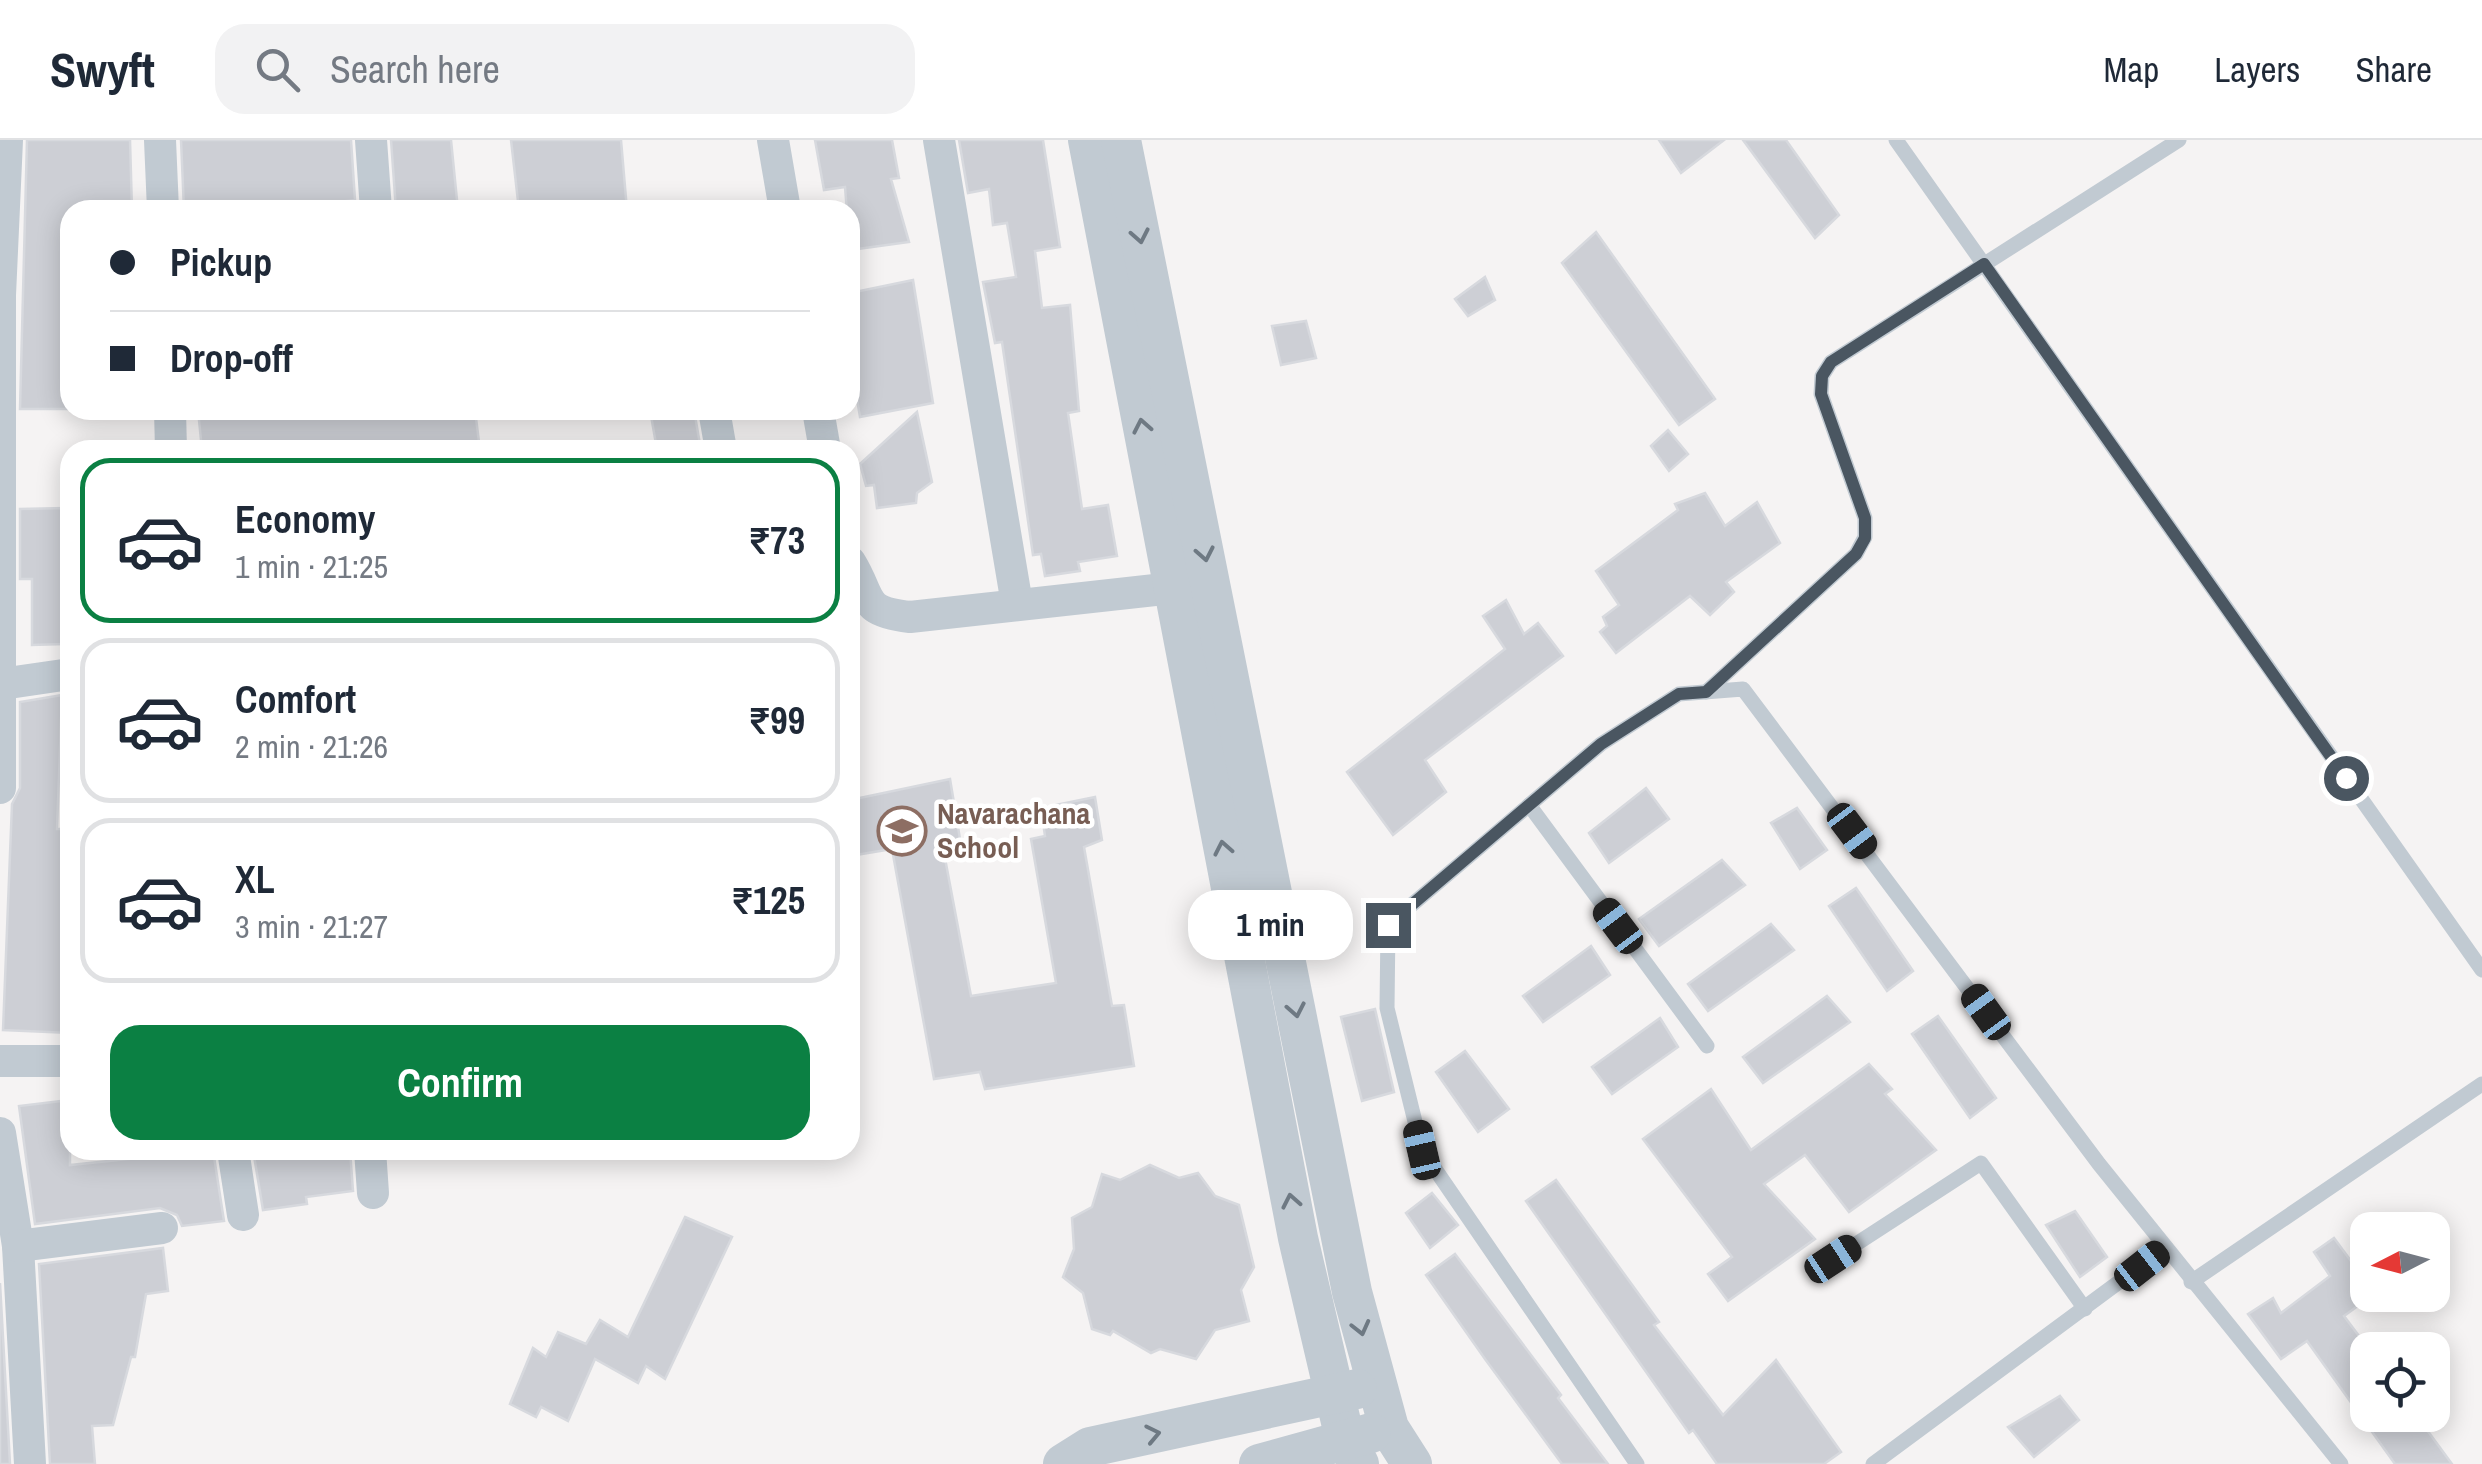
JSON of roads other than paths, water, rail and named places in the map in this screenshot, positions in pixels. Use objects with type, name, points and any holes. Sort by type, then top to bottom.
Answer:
[{"type":"street","points":[[0,788],[0,295],[7,140]]},
{"type":"street","points":[[160,140],[162,200]]},
{"type":"street","points":[[370,140],[375,200]]},
{"type":"street","points":[[773,140],[783,200]]},
{"type":"street","points":[[939,140],[1017,604]]},
{"type":"street","points":[[1088,140],[1173,588],[1227,764],[1375,1382],[1390,1428],[1412,1464]]},
{"type":"street","points":[[1121,140],[1227,764],[1298,1238],[1334,1396],[1352,1452]]},
{"type":"street","points":[[860,587],[879,613],[910,617],[1173,588]]},
{"type":"street","points":[[1,662],[60,672]]},
{"type":"street","points":[[0,1062],[60,1061]]},
{"type":"street","points":[[0,1133],[18,1246],[30,1464]]},
{"type":"street","points":[[235,1160],[243,1215]]},
{"type":"street","points":[[371,1160],[373,1193]]},
{"type":"street","points":[[18,1246],[162,1228]]},
{"type":"street","points":[[1062,1464],[1090,1447],[1334,1396],[1375,1382]]},
{"type":"street","points":[[1259,1464],[1352,1452],[1390,1428]]},
{"type":"lane","points":[[1896,140],[2482,970]]},
{"type":"lane","points":[[1706,692],[1856,554],[1865,538],[1865,518],[1821,394],[1822,376],[1831,362],[2179,140]]},
{"type":"lane","points":[[1637,1464],[1422,1150],[1387,1008],[1388,925],[1601,744],[1679,694],[1743,689],[2191,1282],[2341,1464]]},
{"type":"lane","points":[[1529,805],[1707,1046]]},
{"type":"lane","points":[[2191,1282],[2482,1084]]},
{"type":"lane","points":[[1833,1259],[1981,1164],[2085,1309]]},
{"type":"lane","points":[[1873,1464],[2165,1248]]},
{"type":"place","name":"Navarachana School","points":[[902,831]]}]
